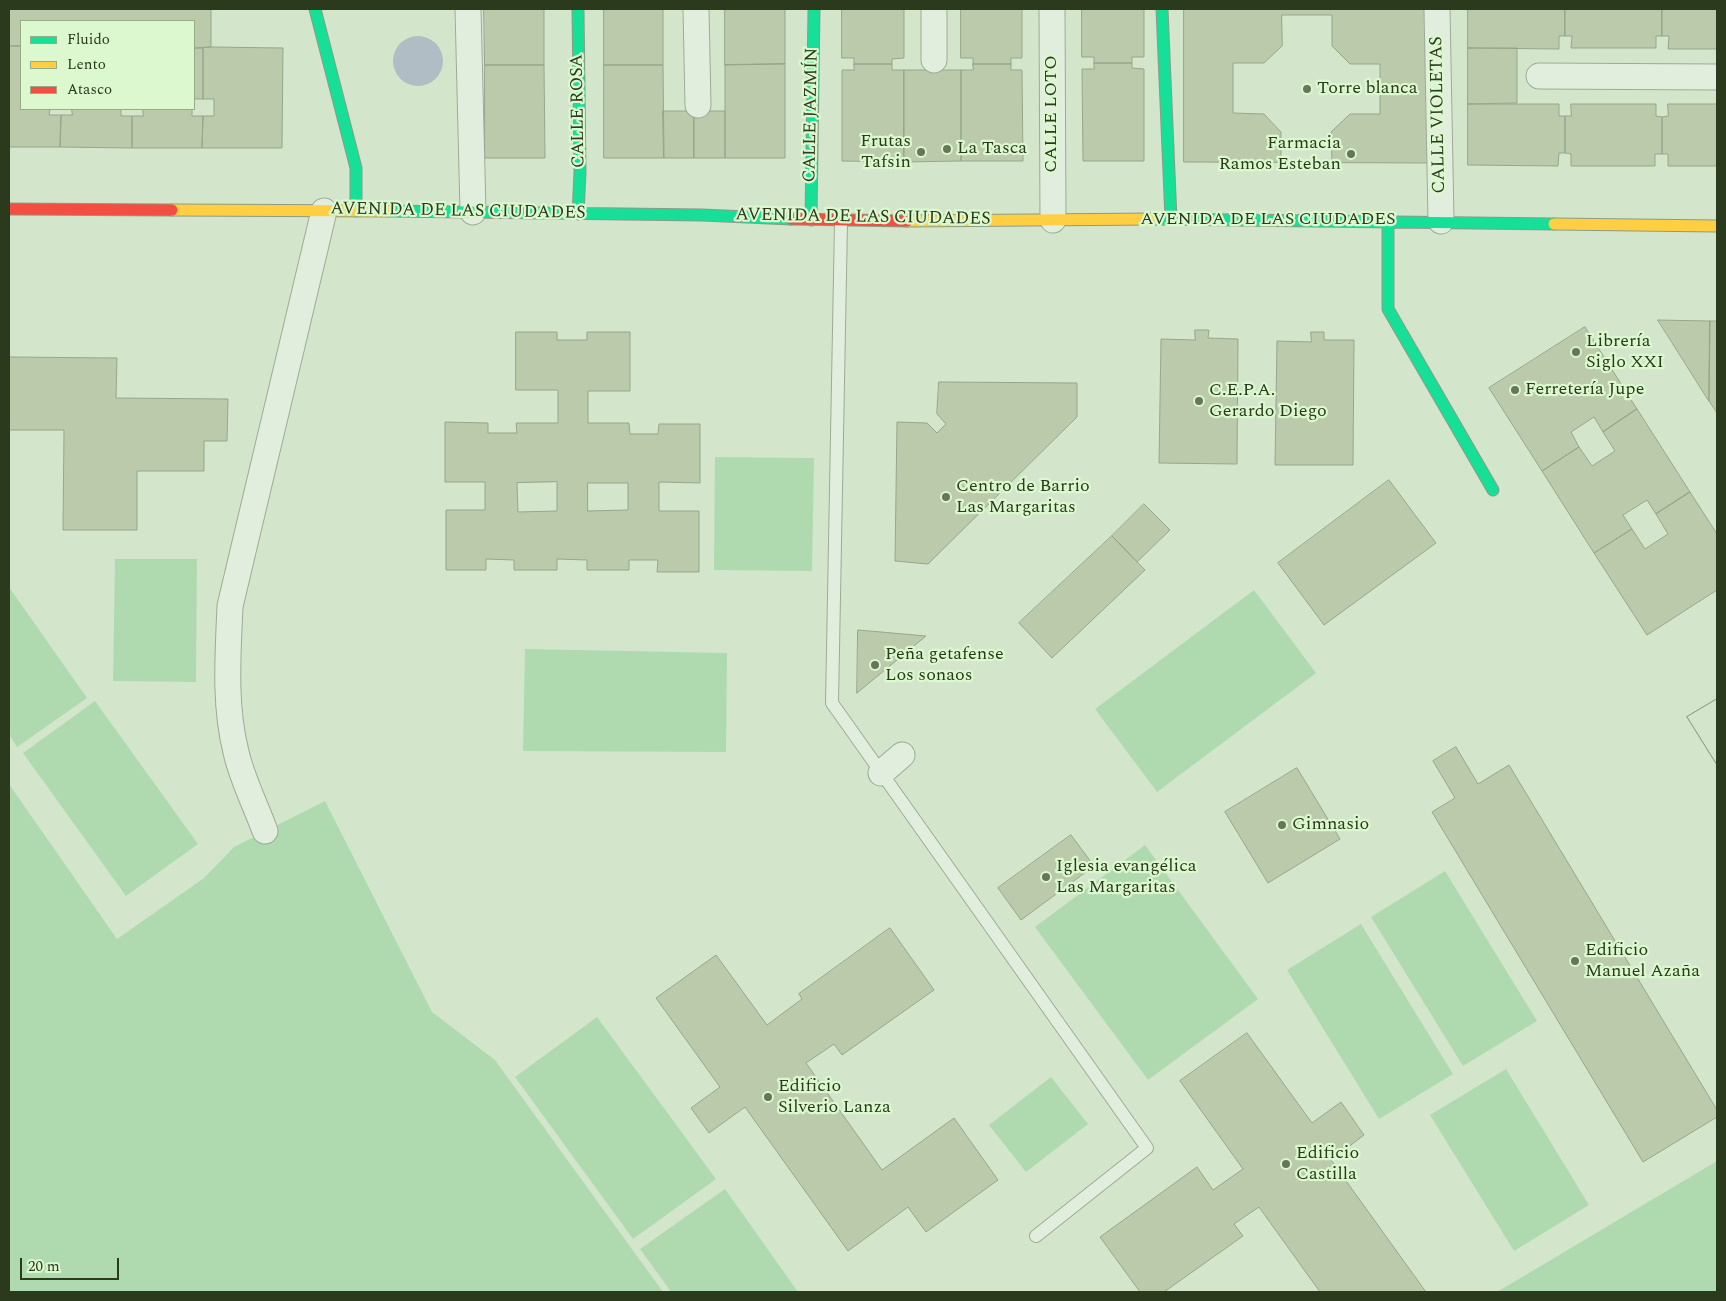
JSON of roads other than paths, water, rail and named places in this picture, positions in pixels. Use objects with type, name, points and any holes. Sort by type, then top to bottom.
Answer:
[{"type":"street","points":[[315,9],[356,168],[356,210]]},
{"type":"street","points":[[468,9],[473,212]]},
{"type":"street","name":"CALLE ROSA","points":[[578,9],[580,172],[578,214]]},
{"type":"street","points":[[696,9],[698,105]]},
{"type":"street","name":"CALLE JAZMÍN","points":[[810,220],[814,9]]},
{"type":"street","points":[[934,9],[934,60]]},
{"type":"street","name":"CALLE LOTO","points":[[1052,9],[1053,220]]},
{"type":"street","points":[[1162,9],[1171,219]]},
{"type":"street","name":"CALLE VIOLETAS","points":[[1437,9],[1441,220]]},
{"type":"street","points":[[1539,76],[1717,77]]},
{"type":"street","name":"AVENIDA DE LAS CIUDADES","points":[[9,210],[356,210],[841,222],[1171,219],[1388,222],[1441,220],[1717,226]]},
{"type":"street","points":[[265,832],[236,753],[228,710],[227,662],[230,606],[324,211]]},
{"type":"street","points":[[1388,222],[1388,309],[1493,490]]},
{"type":"street","points":[[881,773],[902,755]]},
{"type":"lane","points":[[841,222],[832,704],[1147,1148],[1036,1236]]},
{"type":"place","name":"Torre blanca","points":[[1307,89]]},
{"type":"place","name":"La Tasca","points":[[947,149]]},
{"type":"place","name":"Frutas Tafsin","points":[[921,152]]},
{"type":"place","name":"Farmacia Ramos Esteban","points":[[1351,154]]},
{"type":"place","name":"Librería Siglo XXI","points":[[1576,352]]},
{"type":"place","name":"Ferretería Jupe","points":[[1515,390]]},
{"type":"place","name":"C.E.P.A. Gerardo Diego","points":[[1199,401]]},
{"type":"place","name":"Centro de Barrio Las Margaritas","points":[[946,497]]},
{"type":"place","name":"Peña getafense Los sonaos","points":[[875,665]]},
{"type":"place","name":"Gimnasio","points":[[1282,825]]},
{"type":"place","name":"Iglesia evangélica Las Margaritas","points":[[1046,877]]},
{"type":"place","name":"Edificio Manuel Azaña","points":[[1575,961]]},
{"type":"place","name":"Edificio Silverio Lanza","points":[[768,1097]]},
{"type":"place","name":"Edificio Castilla","points":[[1286,1164]]}]
